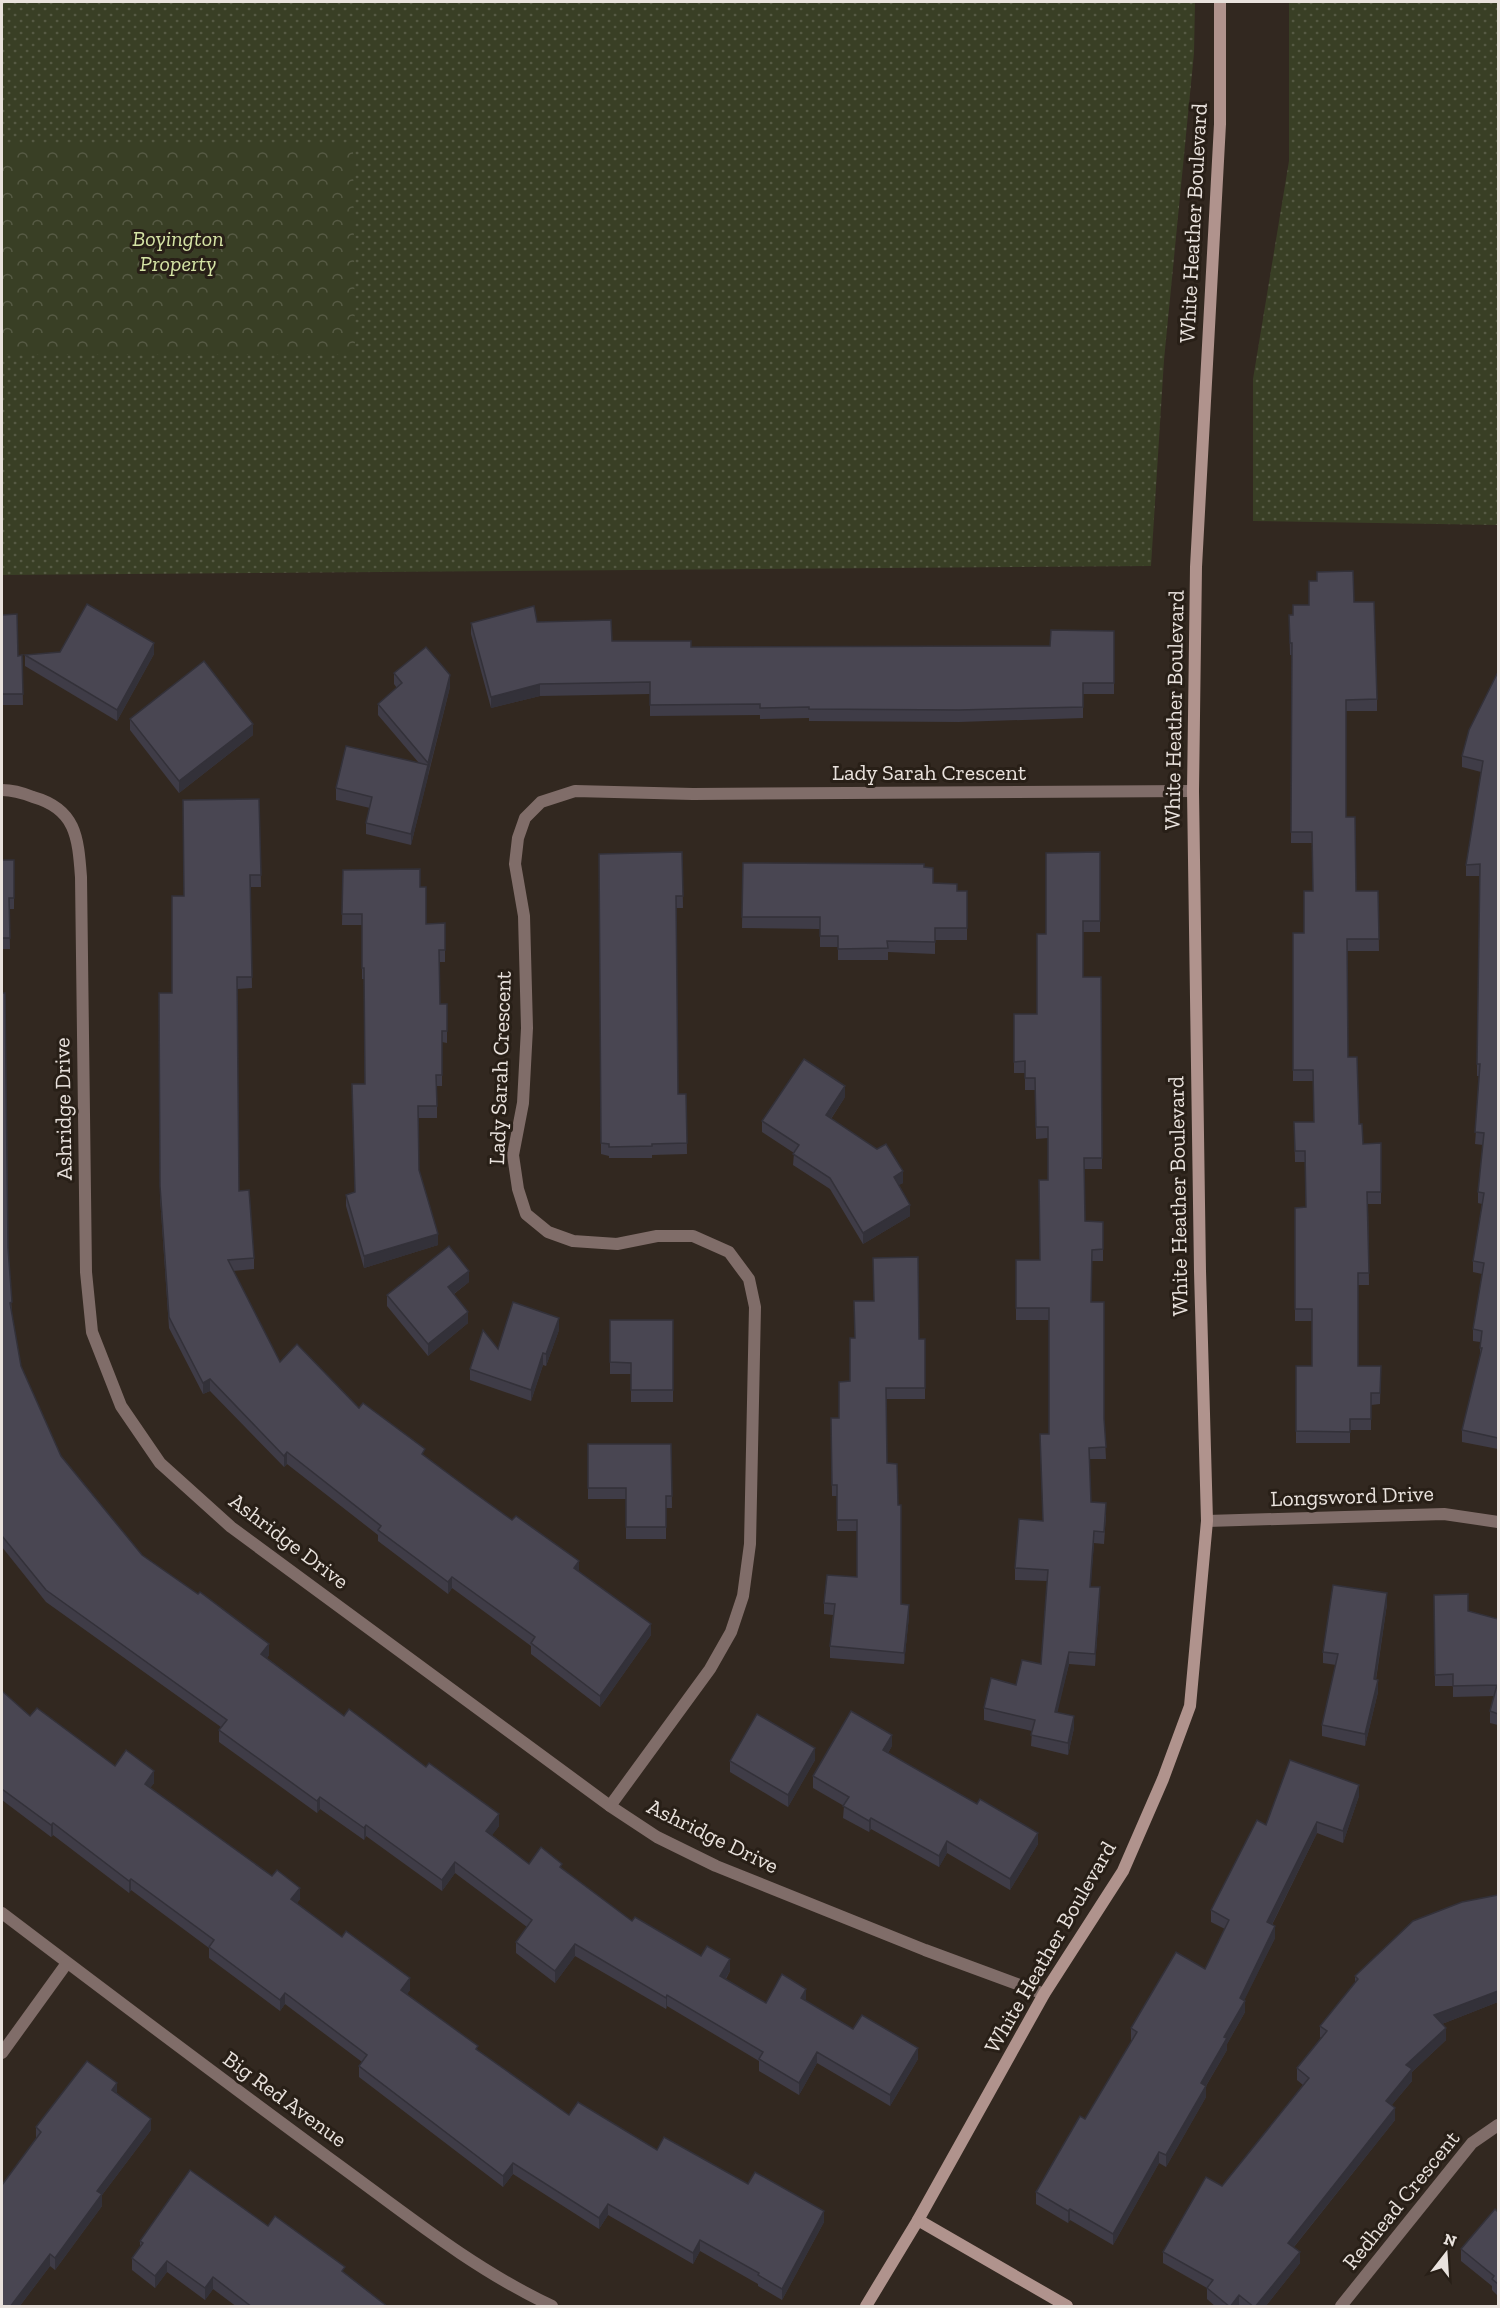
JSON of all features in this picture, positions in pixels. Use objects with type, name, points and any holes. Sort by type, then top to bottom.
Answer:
[{"type":"street","name":"White Heather Boulevard","points":[[866,2307],[918,2220],[1044,1994],[1123,1871],[1163,1779],[1190,1706],[1207,1521],[1199,1248],[1193,791],[1196,567],[1220,124],[1220,2]]},
{"type":"street","name":"Ashridge Drive","points":[[2,790],[12,790],[50,801],[69,818],[78,842],[81,877],[86,1272],[92,1332],[121,1406],[160,1463],[231,1527],[610,1806],[657,1837],[716,1866],[925,1950],[1044,1994]]},
{"type":"street","name":"Lady Sarah Crescent","points":[[610,1806],[710,1669],[731,1632],[742,1596],[750,1544],[755,1307],[749,1279],[729,1251],[693,1236],[657,1236],[617,1244],[573,1240],[548,1232],[526,1214],[518,1189],[513,1155],[523,1103],[527,1028],[524,916],[515,864],[518,838],[525,818],[541,802],[575,791],[705,794],[1193,791]]},
{"type":"street","name":"Longsword Drive","points":[[1207,1521],[1444,1514],[1498,1522]]},
{"type":"street","name":"Big Red Avenue","points":[[2,1913],[453,2249],[523,2293],[552,2307]]},
{"type":"street","points":[[2,2053],[67,1963]]},
{"type":"street","name":"Redhead Crescent","points":[[1341,2307],[1472,2143],[1498,2125]]},
{"type":"street","points":[[918,2220],[1067,2307]]},
{"type":"green space","points":[[2,2],[1195,2],[1194,53],[1164,360],[1151,566],[2,575]]},
{"type":"green space","points":[[1289,2],[1498,2],[1498,525],[1253,521],[1253,379],[1289,161]]},
{"type":"green space","name":"Boyington Property","points":[[2,145],[353,145],[355,355],[2,355]]},
{"type":"building","points":[[1353,571],[1354,602],[1374,602],[1377,699],[1346,700],[1346,817],[1355,817],[1356,891],[1378,891],[1379,939],[1347,939],[1348,1057],[1357,1057],[1359,1124],[1362,1124],[1363,1144],[1381,1143],[1381,1192],[1367,1192],[1369,1273],[1358,1273],[1358,1366],[1381,1366],[1380,1393],[1371,1393],[1371,1419],[1350,1419],[1350,1432],[1296,1431],[1296,1366],[1312,1366],[1312,1309],[1295,1309],[1295,1208],[1306,1207],[1305,1151],[1295,1151],[1294,1122],[1314,1122],[1313,1070],[1293,1070],[1293,933],[1304,933],[1304,891],[1313,891],[1312,832],[1291,832],[1292,643],[1290,643],[1289,615],[1293,615],[1293,605],[1309,605],[1309,581],[1317,581],[1317,572]]},
{"type":"building","points":[[87,604],[154,643],[117,710],[25,655],[60,652]]},
{"type":"building","points":[[534,606],[537,622],[611,620],[612,641],[691,641],[691,647],[1050,646],[1051,630],[1114,631],[1114,683],[1083,683],[1083,707],[959,710],[760,708],[760,704],[650,705],[650,682],[540,684],[491,697],[471,623]]},
{"type":"building","points":[[17,614],[18,656],[22,655],[23,694],[2,694],[2,615]]},
{"type":"building","points":[[426,647],[450,675],[428,763],[378,704],[402,683],[394,673]]},
{"type":"building","points":[[204,661],[253,724],[179,781],[130,719]]},
{"type":"building","points":[[1498,672],[1498,1438],[1462,1430],[1482,1348],[1480,1348],[1482,1331],[1473,1329],[1484,1263],[1473,1261],[1484,1193],[1478,1192],[1484,1133],[1475,1132],[1480,1064],[1477,1064],[1480,864],[1466,865],[1483,761],[1462,756],[1469,730]]},
{"type":"building","points":[[346,746],[428,765],[411,834],[366,823],[372,797],[336,788]]},
{"type":"building","points":[[259,799],[261,875],[250,875],[252,977],[237,977],[239,1191],[249,1190],[254,1258],[228,1260],[280,1362],[297,1344],[359,1408],[363,1403],[425,1449],[422,1454],[469,1489],[512,1520],[516,1516],[579,1561],[574,1568],[651,1624],[600,1696],[531,1643],[535,1637],[452,1577],[448,1582],[378,1530],[381,1526],[287,1452],[284,1456],[210,1379],[203,1383],[169,1317],[160,1186],[159,993],[172,993],[172,896],[184,896],[183,800]]},
{"type":"building","points":[[682,852],[683,896],[676,896],[678,1094],[686,1094],[687,1143],[609,1147],[609,1144],[601,1143],[599,854]]},
{"type":"building","points":[[1100,852],[1100,921],[1083,921],[1083,977],[1101,977],[1102,1158],[1084,1158],[1085,1221],[1103,1222],[1103,1249],[1092,1250],[1091,1302],[1104,1302],[1106,1447],[1089,1448],[1091,1502],[1106,1503],[1104,1532],[1094,1531],[1090,1587],[1100,1587],[1095,1654],[1069,1652],[1055,1712],[1074,1716],[1068,1743],[1031,1735],[1035,1720],[984,1708],[991,1678],[1016,1685],[1022,1660],[1041,1664],[1048,1570],[1015,1568],[1019,1519],[1043,1521],[1040,1434],[1049,1434],[1049,1308],[1016,1308],[1016,1260],[1040,1260],[1039,1180],[1048,1180],[1048,1127],[1036,1127],[1035,1078],[1025,1078],[1025,1061],[1014,1062],[1014,1014],[1037,1014],[1037,934],[1046,934],[1046,853]]},
{"type":"building","points":[[2,860],[14,860],[14,898],[9,898],[10,938],[2,938]]},
{"type":"building","points":[[743,863],[924,864],[924,867],[933,868],[933,883],[957,884],[957,891],[967,891],[967,928],[935,928],[935,942],[887,941],[888,948],[838,949],[838,936],[820,936],[820,917],[742,917]]},
{"type":"building","points":[[420,869],[420,887],[426,887],[426,924],[445,923],[445,950],[439,950],[440,1004],[447,1004],[447,1031],[442,1031],[442,1075],[436,1075],[437,1106],[418,1106],[419,1170],[438,1234],[364,1256],[346,1195],[355,1192],[352,1084],[365,1084],[362,914],[342,914],[343,870]]},
{"type":"building","points":[[2,993],[5,993],[8,1248],[12,1302],[10,1303],[21,1366],[61,1456],[142,1555],[198,1594],[200,1592],[269,1644],[261,1654],[344,1716],[349,1709],[426,1767],[429,1763],[499,1814],[486,1831],[529,1864],[541,1847],[562,1864],[560,1867],[632,1921],[635,1917],[701,1956],[707,1946],[730,1959],[720,1976],[766,2003],[782,1974],[806,1989],[801,1998],[853,2029],[862,2015],[918,2048],[890,2095],[817,2052],[799,2083],[759,2059],[763,2052],[575,1944],[555,1971],[516,1942],[532,1920],[455,1862],[442,1880],[366,1825],[364,1828],[320,1797],[317,1801],[219,1730],[227,1720],[46,1590],[2,1536]]},
{"type":"building","points":[[804,1059],[845,1086],[826,1115],[877,1149],[886,1144],[903,1171],[894,1177],[910,1205],[863,1233],[830,1178],[793,1154],[799,1145],[762,1121]]},
{"type":"building","points":[[449,1246],[469,1271],[448,1287],[468,1312],[428,1344],[387,1295]]},
{"type":"building","points":[[918,1257],[919,1339],[925,1339],[925,1388],[886,1388],[887,1463],[897,1464],[898,1505],[901,1505],[901,1604],[909,1605],[904,1653],[830,1646],[835,1604],[824,1603],[827,1575],[857,1577],[857,1520],[837,1520],[837,1485],[832,1485],[831,1418],[839,1418],[839,1382],[850,1381],[850,1338],[855,1338],[854,1301],[874,1301],[873,1258]]},
{"type":"building","points":[[513,1302],[559,1318],[546,1354],[543,1353],[531,1390],[470,1369],[483,1330],[498,1349]]},
{"type":"building","points":[[610,1320],[673,1320],[673,1390],[631,1390],[631,1363],[610,1362]]},
{"type":"building","points":[[588,1444],[671,1444],[672,1496],[666,1496],[666,1527],[626,1527],[626,1488],[588,1488]]},
{"type":"building","points":[[1333,1585],[1387,1593],[1374,1679],[1378,1680],[1365,1734],[1322,1725],[1338,1654],[1323,1652]]},
{"type":"building","points":[[1468,1594],[1468,1611],[1498,1619],[1498,1714],[1490,1711],[1497,1685],[1453,1686],[1453,1674],[1435,1675],[1434,1595]]},
{"type":"building","points":[[2,1691],[30,1716],[37,1708],[115,1766],[126,1750],[154,1771],[145,1784],[272,1876],[277,1870],[300,1888],[291,1899],[342,1937],[346,1931],[410,1978],[401,1990],[478,2046],[476,2049],[569,2115],[578,2102],[657,2150],[664,2137],[748,2184],[755,2172],[824,2211],[782,2289],[758,2275],[759,2273],[700,2240],[693,2253],[608,2204],[599,2218],[513,2163],[503,2176],[359,2066],[367,2055],[285,1993],[280,2000],[209,1947],[214,1940],[131,1879],[129,1881],[53,1823],[51,1825],[2,1789]]},
{"type":"building","points":[[851,1711],[892,1735],[883,1750],[977,1804],[980,1799],[1038,1833],[1010,1879],[947,1841],[939,1856],[871,1818],[869,1821],[843,1806],[849,1797],[813,1776]]},
{"type":"building","points":[[757,1714],[815,1748],[788,1795],[730,1761]]},
{"type":"building","points":[[1290,1760],[1359,1785],[1343,1831],[1317,1822],[1267,1922],[1275,1926],[1240,1998],[1245,2001],[1201,2083],[1206,2086],[1166,2155],[1159,2152],[1113,2234],[1036,2192],[1080,2116],[1085,2119],[1137,2032],[1131,2028],[1176,1952],[1205,1969],[1229,1920],[1211,1910],[1257,1820],[1266,1825]]},
{"type":"building","points":[[1498,1895],[1498,1991],[1434,2015],[1446,2028],[1406,2065],[1412,2069],[1386,2101],[1395,2108],[1288,2243],[1300,2252],[1255,2307],[1239,2295],[1230,2307],[1207,2288],[1213,2280],[1163,2252],[1206,2177],[1222,2186],[1309,2078],[1297,2068],[1327,2031],[1320,2026],[1358,1979],[1355,1976],[1413,1921],[1462,1902]]},
{"type":"building","points":[[87,2061],[117,2083],[112,2090],[151,2119],[97,2191],[102,2194],[55,2258],[50,2254],[10,2307],[2,2307],[2,2185],[41,2132],[36,2127]]},
{"type":"building","points":[[190,2170],[268,2226],[275,2216],[345,2267],[342,2271],[388,2307],[252,2307],[213,2277],[205,2288],[167,2261],[155,2276],[132,2258],[143,2243],[140,2241]]},
{"type":"building","points":[[1495,2209],[1498,2212],[1498,2284],[1492,2279],[1494,2276],[1461,2249]]}]
